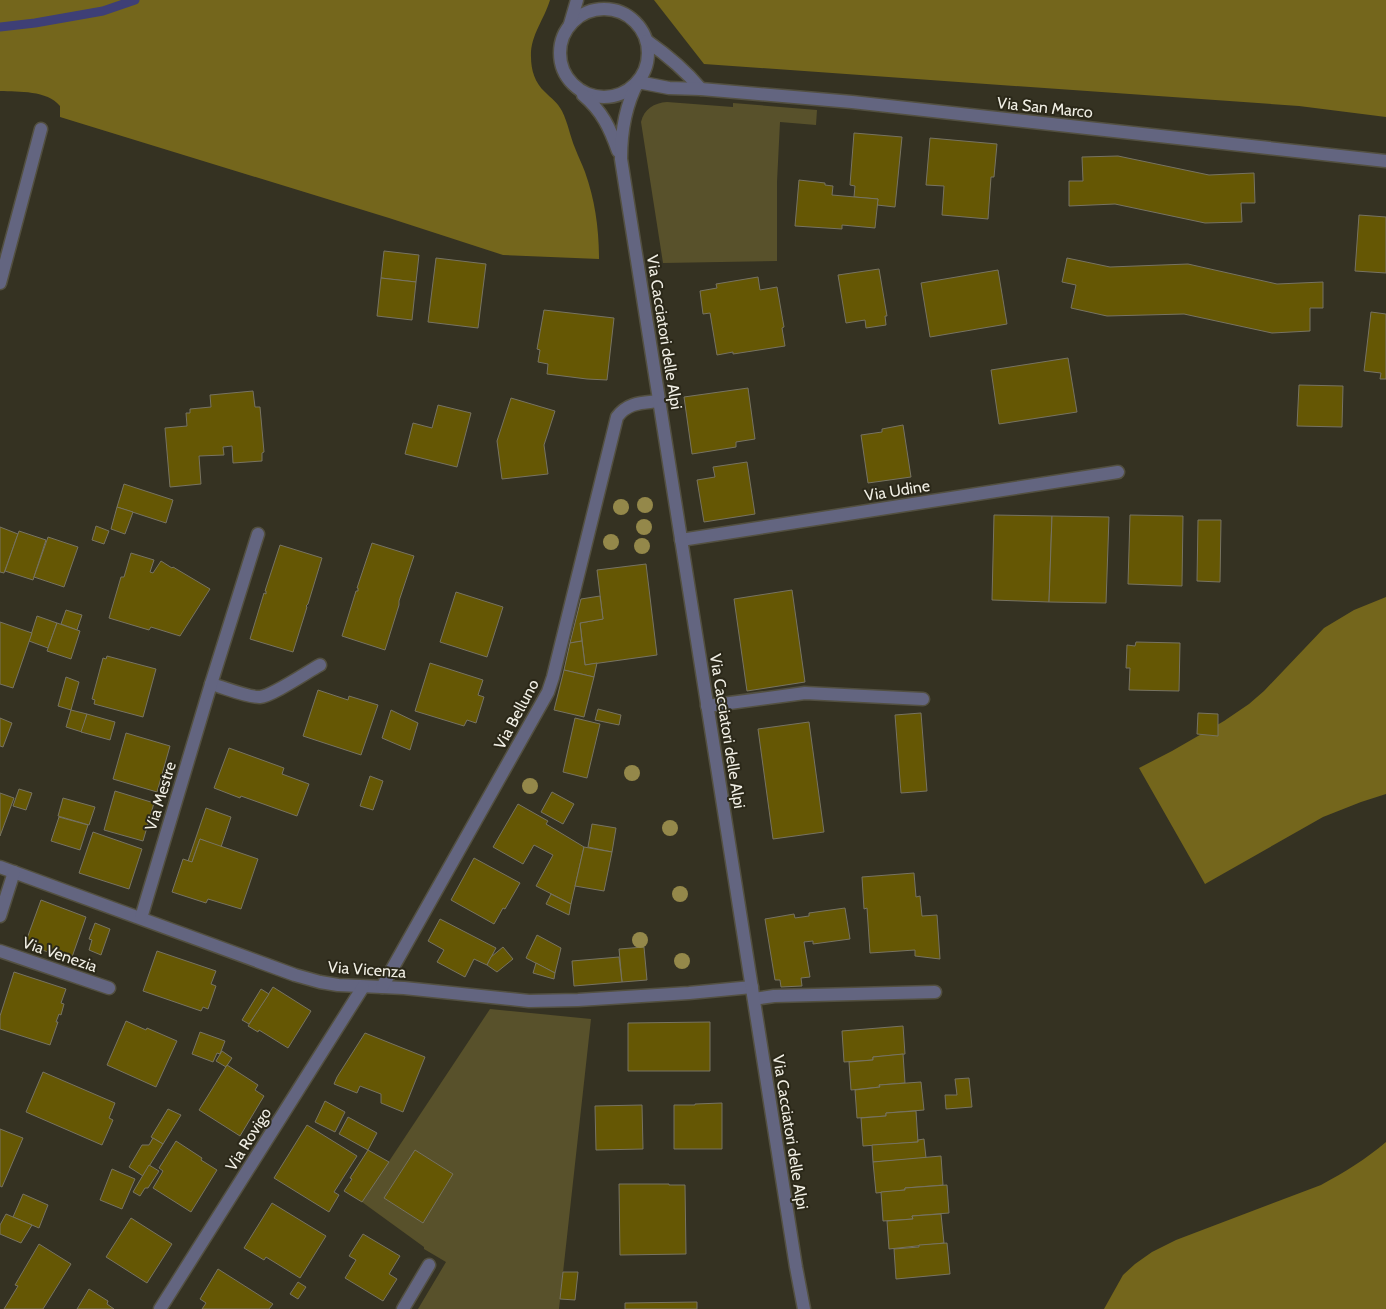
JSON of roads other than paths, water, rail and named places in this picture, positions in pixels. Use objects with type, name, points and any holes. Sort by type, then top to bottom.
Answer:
[{"type":"street","name":"Via Cacciatori delle Alpi","points":[[577,0],[569,26],[562,38],[561,65],[567,78],[602,114],[621,159],[804,1309]]},
{"type":"street","points":[[614,0],[625,14]]},
{"type":"street","points":[[569,26],[576,18],[595,10],[610,9],[625,14],[635,21],[647,41],[668,56],[701,89]]},
{"type":"street","name":"Via Cacciatori delle Alpi","points":[[621,159],[623,123],[627,106],[645,69],[648,55],[647,41]]},
{"type":"street","points":[[576,88],[588,95],[601,98],[615,96],[628,91],[638,82]]},
{"type":"street","name":"Via San Marco","points":[[638,82],[669,88],[852,102],[1386,162]]},
{"type":"street","points":[[0,282],[41,129]]},
{"type":"street","name":"Via Belluno","points":[[382,987],[548,692],[556,667],[617,417],[623,409],[631,405],[659,401]]},
{"type":"street","name":"Via Udine","points":[[681,540],[1118,472]]},
{"type":"street","name":"Via Mestre","points":[[140,918],[258,534]]},
{"type":"street","points":[[211,684],[253,697],[261,697],[272,693],[320,665]]},
{"type":"street","points":[[708,706],[805,692],[923,700]]},
{"type":"street","name":"Via Vicenza","points":[[0,867],[311,980],[338,986],[416,989],[512,1000],[562,1001],[689,993],[753,993],[774,996],[935,992]]},
{"type":"street","points":[[0,916],[14,872]]},
{"type":"street","name":"Via Venezia","points":[[0,951],[109,988]]},
{"type":"street","name":"Via Rovigo","points":[[160,1309],[363,987]]},
{"type":"street","points":[[403,1309],[429,1265]]},
{"type":"waterway","points":[[0,27],[103,11],[135,0]]}]
